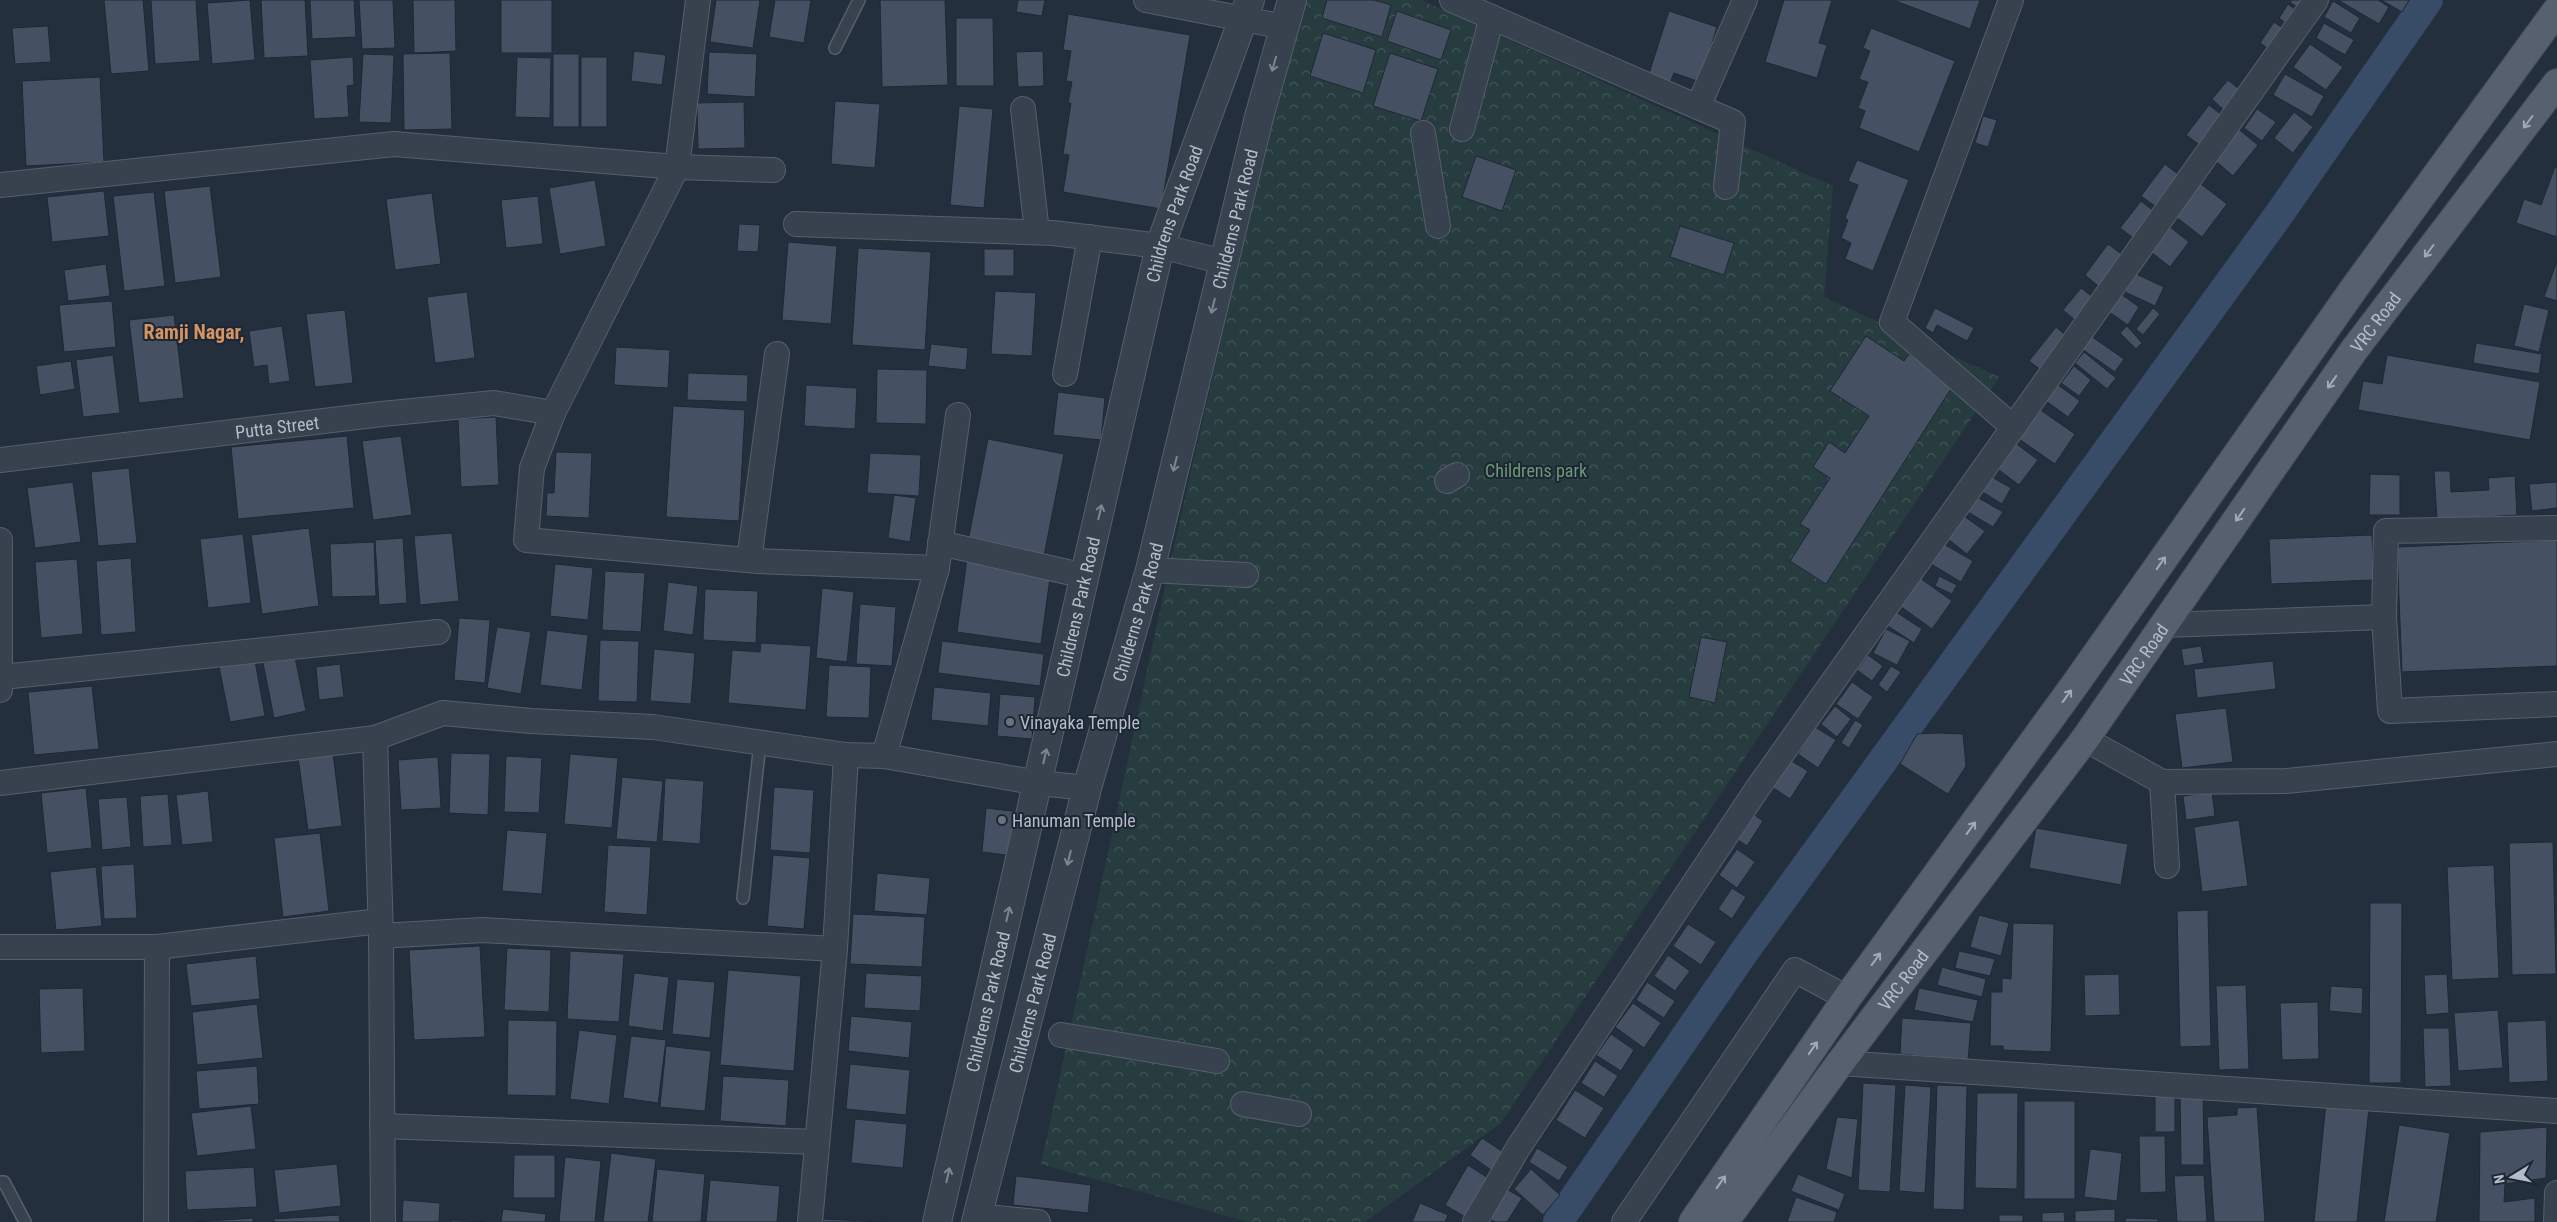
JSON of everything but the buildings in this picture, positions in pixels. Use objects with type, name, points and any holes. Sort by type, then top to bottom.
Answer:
[{"type":"main road","points":[[1693,1222],[1847,998],[2082,675],[2355,287],[2557,10]]},
{"type":"main road","name":"VRC Road","points":[[1724,1222],[1840,1062],[2085,739],[2354,350],[2557,83]]},
{"type":"street","points":[[698,0],[677,167],[553,413],[532,468],[526,540],[749,560],[937,568]]},
{"type":"street","points":[[1146,0],[1247,9],[1285,27]]},
{"type":"street","name":"Childerns Park Road","points":[[976,1219],[1087,788],[1150,570],[1259,117],[1292,0]]},
{"type":"street","points":[[1452,0],[1733,122],[1726,187]]},
{"type":"street","points":[[1698,108],[1745,0]]},
{"type":"street","points":[[2011,0],[1892,322],[2012,426]]},
{"type":"street","points":[[1476,1222],[1518,1148],[1752,797],[2012,426],[2316,0]]},
{"type":"street","name":"Childrens Park Road","points":[[937,1222],[1039,783],[1160,246],[1247,9]]},
{"type":"street","points":[[1462,129],[1492,17]]},
{"type":"street","points":[[1023,109],[1036,232]]},
{"type":"street","points":[[1423,133],[1438,226]]},
{"type":"street","points":[[0,186],[394,144],[677,167],[773,170]]},
{"type":"street","points":[[796,224],[1036,232],[1160,246],[1224,262]]},
{"type":"street","points":[[1065,374],[1090,237]]},
{"type":"street","points":[[749,560],[777,354]]},
{"type":"street","name":"Putta Street","points":[[0,460],[382,414],[494,403],[553,413]]},
{"type":"street","points":[[884,756],[937,568],[958,415]]},
{"type":"street","points":[[2557,528],[2386,531],[2384,617],[2390,711],[2557,704]]},
{"type":"street","points":[[0,540],[1,684],[349,640],[438,632]]},
{"type":"street","points":[[940,543],[1085,576]]},
{"type":"street","points":[[1150,570],[1246,575]]},
{"type":"street","points":[[2164,625],[2384,617]]},
{"type":"street","points":[[0,783],[375,738],[443,713],[531,721],[653,727],[846,755],[884,756],[1039,783],[1087,788]]},
{"type":"street","points":[[375,738],[380,928],[382,1222]]},
{"type":"street","points":[[2085,739],[2162,782],[2286,781],[2557,754]]},
{"type":"street","points":[[810,1222],[835,949],[846,755]]},
{"type":"street","points":[[2162,782],[2167,866]]},
{"type":"street","points":[[0,947],[157,947],[380,928],[482,930],[835,949]]},
{"type":"street","points":[[156,1222],[157,947]]},
{"type":"street","points":[[1624,1222],[1795,970],[1847,998]]},
{"type":"street","points":[[1061,1036],[1217,1061]]},
{"type":"street","points":[[1840,1062],[2557,1111]]},
{"type":"street","points":[[1243,1104],[1299,1114]]},
{"type":"street","points":[[382,1126],[817,1142]]},
{"type":"street","points":[[2556,1222],[2557,1193]]},
{"type":"street","points":[[976,1219],[1038,1222]]},
{"type":"lane","points":[[835,48],[859,0]]},
{"type":"lane","points":[[743,898],[760,742]]},
{"type":"lane","points":[[0,1182],[4,1182],[25,1222]]},
{"type":"green space","name":"Childrens park","points":[[1299,0],[1421,0],[1833,186],[1824,297],[1999,377],[1501,1123],[1365,1222],[1248,1222],[1041,1164],[1172,555]]},
{"type":"waterway","points":[[1558,1222],[1744,952],[2280,213],[2428,0]]},
{"type":"place","name":"Vinayaka Temple","points":[[1010,722]]},
{"type":"place","name":"Hanuman Temple","points":[[1002,820]]},
{"type":"district","name":"Ramji Nagar,","points":[[194,332]]}]
